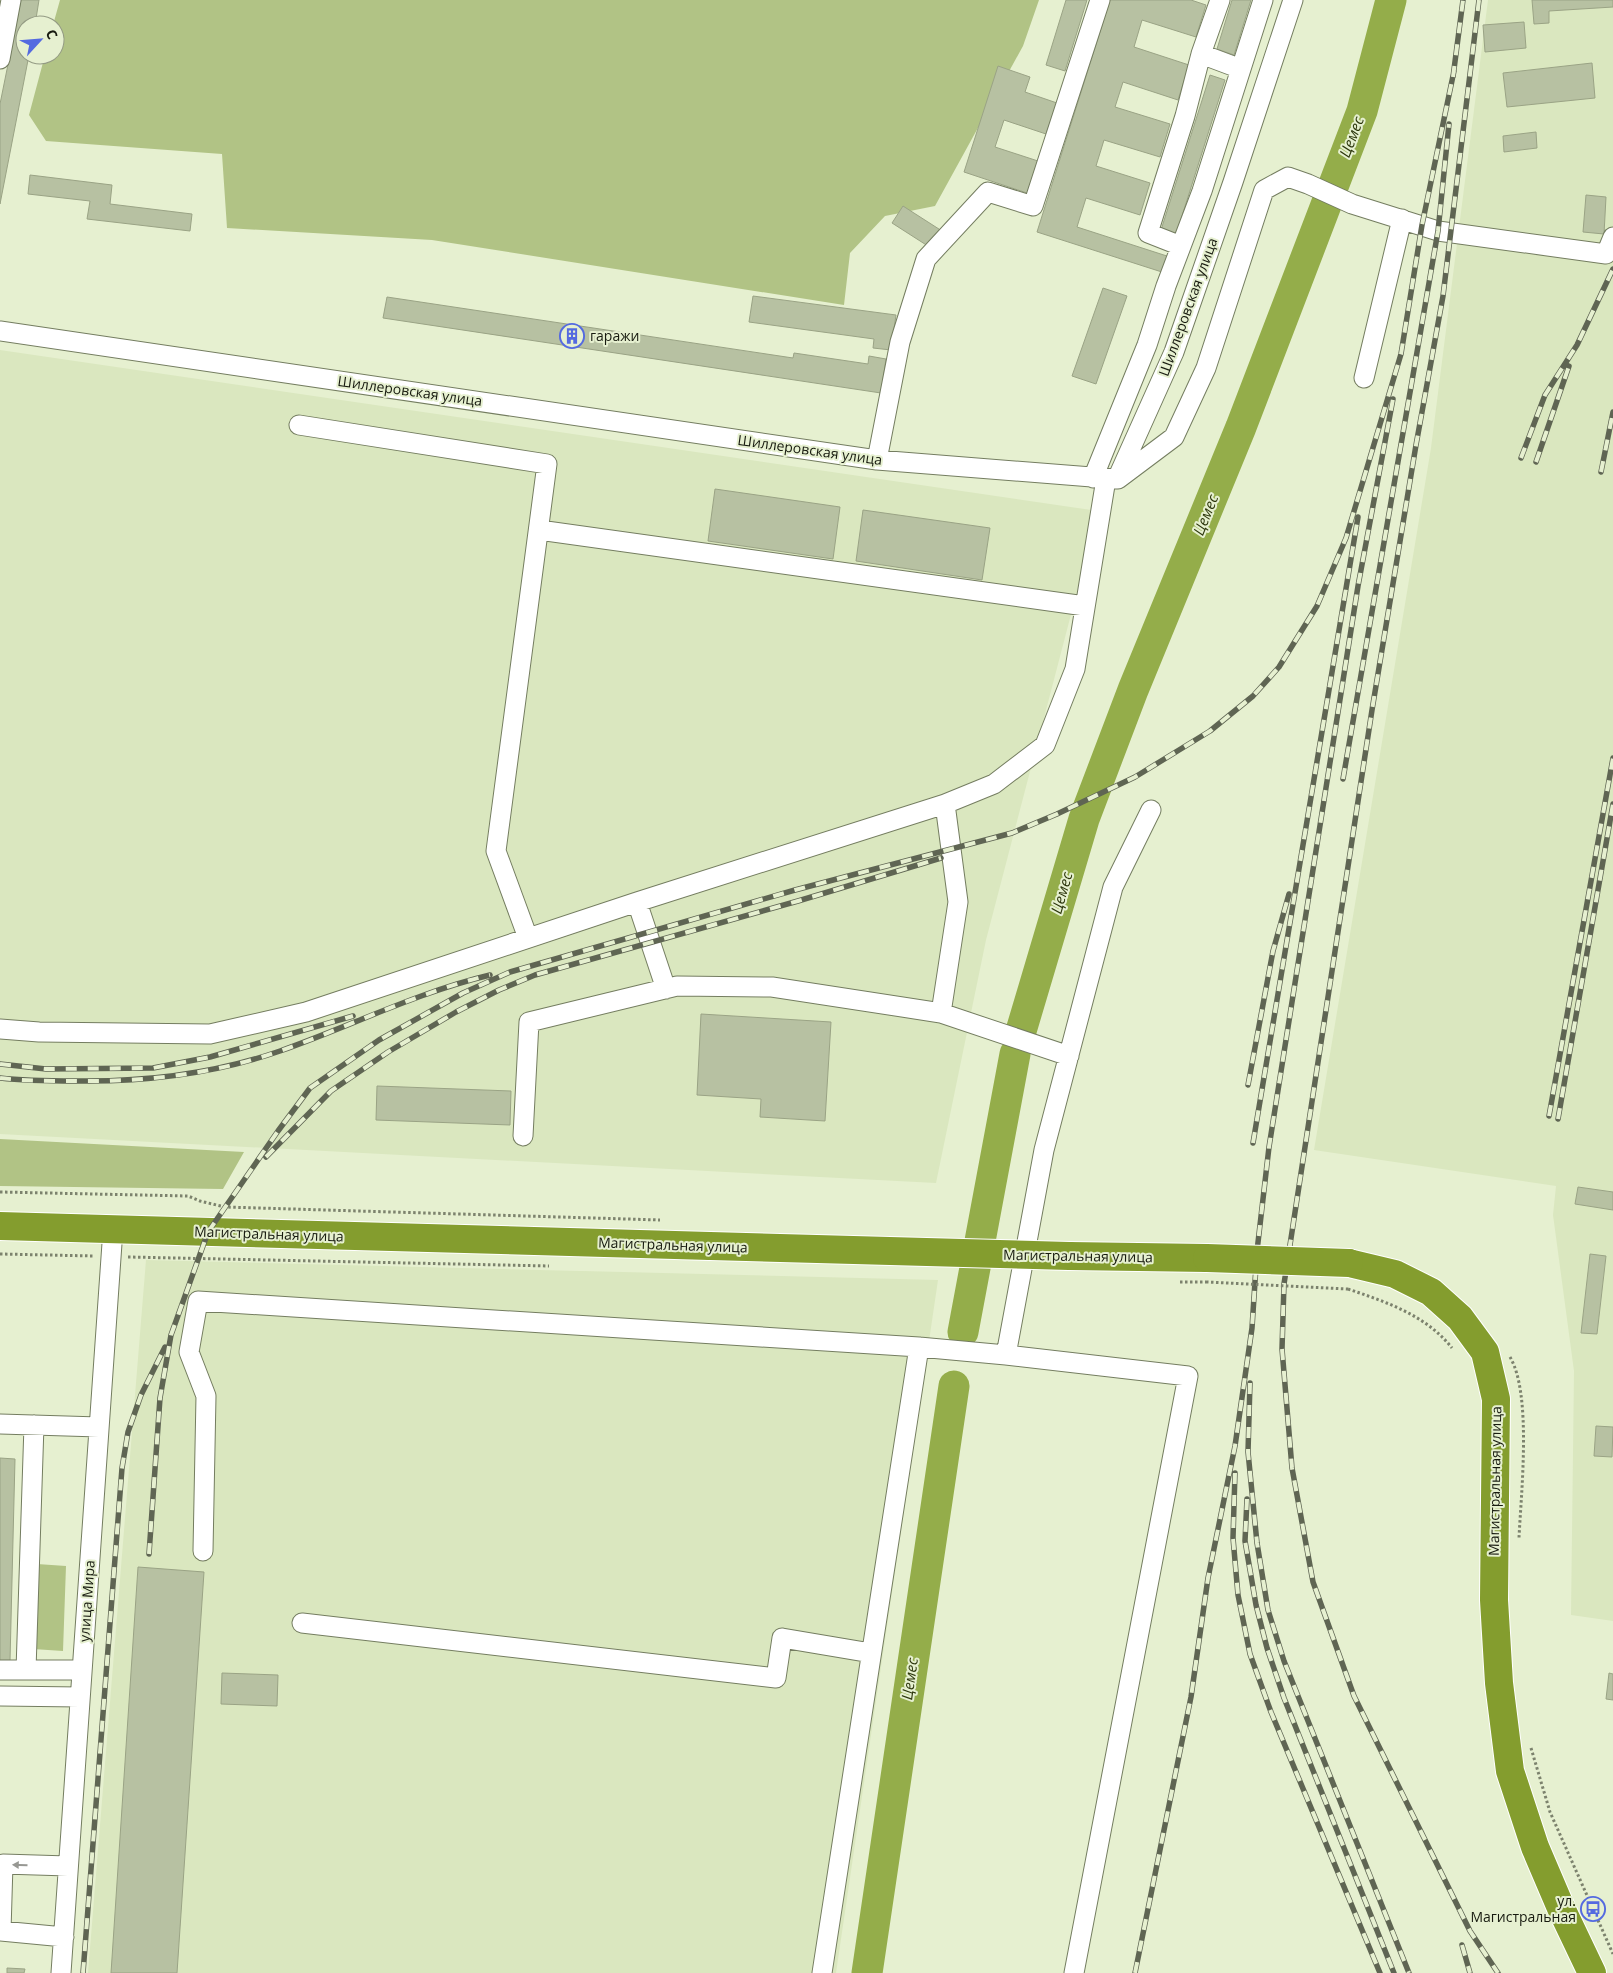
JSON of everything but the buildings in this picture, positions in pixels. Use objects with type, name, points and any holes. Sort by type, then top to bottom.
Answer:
[{"type":"highway","name":"Магистральная улица","points":[[0,1226],[1069,1256],[1207,1270],[1349,1276],[1395,1274],[1430,1292],[1460,1318],[1485,1352],[1496,1400],[1494,1600],[1499,1683],[1510,1771],[1535,1847],[1592,1973]]},
{"type":"street","points":[[0,59],[11,0]]},
{"type":"street","points":[[876,460],[900,342],[926,259],[988,192],[1033,206],[1100,0]]},
{"type":"street","points":[[1181,246],[1148,233],[1186,116],[1201,54],[1220,0]]},
{"type":"street","points":[[0,1029],[39,1032],[210,1034],[306,1012],[637,902],[945,804],[994,784],[1045,744],[1074,668],[1105,479],[1166,286],[1202,191],[1263,0]]},
{"type":"street","name":"Шиллеровская улица","points":[[0,331],[876,460],[1105,479],[1174,352],[1293,0]]},
{"type":"street","points":[[1201,54],[1241,69]]},
{"type":"street","points":[[1105,479],[1174,437],[1206,368],[1264,190],[1288,177],[1352,204],[1438,231],[1606,254],[1613,237]]},
{"type":"street","points":[[1364,378],[1402,219]]},
{"type":"street","points":[[300,425],[547,464],[496,851],[528,938]]},
{"type":"street","points":[[539,530],[1085,606]]},
{"type":"street","points":[[941,1013],[958,902],[945,804]]},
{"type":"street","points":[[1006,1355],[1044,1150],[1113,887],[1151,810]]},
{"type":"street","points":[[637,902],[666,989]]},
{"type":"street","points":[[523,1136],[529,1022],[677,986],[772,987],[941,1013],[1069,1056]]},
{"type":"street","name":"улица Мира","points":[[61,1973],[113,1229]]},
{"type":"street","points":[[203,1551],[206,1396],[189,1352],[198,1302],[919,1347],[1188,1376],[1074,1973]]},
{"type":"street","points":[[822,1973],[919,1347]]},
{"type":"street","points":[[0,1424],[99,1427]]},
{"type":"street","points":[[26,1670],[34,1424]]},
{"type":"street","points":[[302,1623],[776,1678],[782,1638],[871,1652]]},
{"type":"street","points":[[0,1670],[82,1670]]},
{"type":"street","points":[[0,1696],[80,1697]]},
{"type":"street","points":[[64,1936],[1,1930],[3,1864],[68,1866]]},
{"type":"path","points":[[0,1192],[188,1196],[225,1207],[660,1220]]},
{"type":"path","points":[[0,1254],[555,1266]]},
{"type":"path","points":[[1207,1270],[1349,1276]]},
{"type":"shaded area","points":[[60,0],[1039,0],[1023,46],[935,206],[885,216],[850,253],[844,305],[432,240],[227,228],[222,154],[46,141],[29,115],[42,65],[65,65],[65,15],[56,15]]},
{"type":"shaded area","points":[[1488,0],[1613,0],[1613,1621],[1571,1615],[1574,1371],[1553,1215],[1556,1186],[1314,1150],[1431,448]]},
{"type":"shaded area","points":[[0,350],[1098,511],[986,940],[936,1183],[0,1134]]},
{"type":"shaded area","points":[[0,1139],[244,1152],[223,1189],[0,1186]]},
{"type":"shaded area","points":[[146,1260],[938,1280],[836,1973],[88,1973]]},
{"type":"shaded area","points":[[37,1564],[66,1566],[63,1651],[33,1649]]},
{"type":"waterway","name":"Цемес","points":[[1021,1031],[1084,819],[1133,690],[1241,427],[1362,111],[1391,0]]},
{"type":"waterway","name":"Цемес","points":[[963,1332],[1015,1054]]},
{"type":"waterway","name":"Цемес","points":[[867,1973],[954,1386]]},
{"type":"railway","points":[[1453,77],[1463,0]]},
{"type":"railway","points":[[1479,0],[1443,296],[1372,710],[1284,1284],[1282,1349],[1292,1468],[1313,1582],[1354,1696],[1470,1931],[1498,1973]]},
{"type":"railway","points":[[149,1554],[160,1398],[171,1335],[208,1232],[310,1088],[379,1040],[463,993],[510,972],[795,890],[1012,833],[1057,814],[1135,777],[1210,731],[1253,696],[1279,667],[1317,606],[1346,538],[1401,354],[1422,225],[1454,71]]},
{"type":"railway","points":[[1343,779],[1438,231],[1449,124]]},
{"type":"railway","points":[[1521,458],[1545,395],[1577,345],[1613,269]]},
{"type":"railway","points":[[1536,462],[1569,366]]},
{"type":"railway","points":[[1135,1973],[1191,1697],[1208,1578],[1235,1446],[1252,1328],[1257,1251],[1269,1147],[1358,586],[1393,399]]},
{"type":"railway","points":[[1601,472],[1613,412]]},
{"type":"railway","points":[[1253,1143],[1358,517]]},
{"type":"railway","points":[[1549,1116],[1613,758]]},
{"type":"railway","points":[[1558,1119],[1613,804]]},
{"type":"railway","points":[[266,1157],[331,1091],[388,1052],[456,1012],[499,990],[535,975],[798,901],[941,858]]},
{"type":"railway","points":[[1248,1085],[1273,951],[1289,894]]},
{"type":"railway","points":[[0,1078],[38,1081],[128,1080],[180,1075],[230,1066],[280,1051],[411,1000],[490,975]]},
{"type":"railway","points":[[0,1064],[46,1069],[153,1068],[210,1057],[353,1016]]},
{"type":"railway","points":[[83,1973],[122,1468],[128,1432],[141,1395],[165,1347]]},
{"type":"railway","points":[[1250,1383],[1248,1452],[1257,1543],[1268,1610],[1284,1661],[1409,1973]]},
{"type":"railway","points":[[1235,1473],[1233,1538],[1238,1595],[1250,1654],[1271,1712],[1380,1973]]},
{"type":"railway","points":[[1247,1499],[1245,1541],[1256,1605],[1267,1648],[1284,1698],[1394,1973]]},
{"type":"railway","points":[[1462,1945],[1470,1973]]},
{"type":"place","name":"гаражи","points":[[572,336]]},
{"type":"place","name":"ул. Магистральная","points":[[1593,1909]]}]
